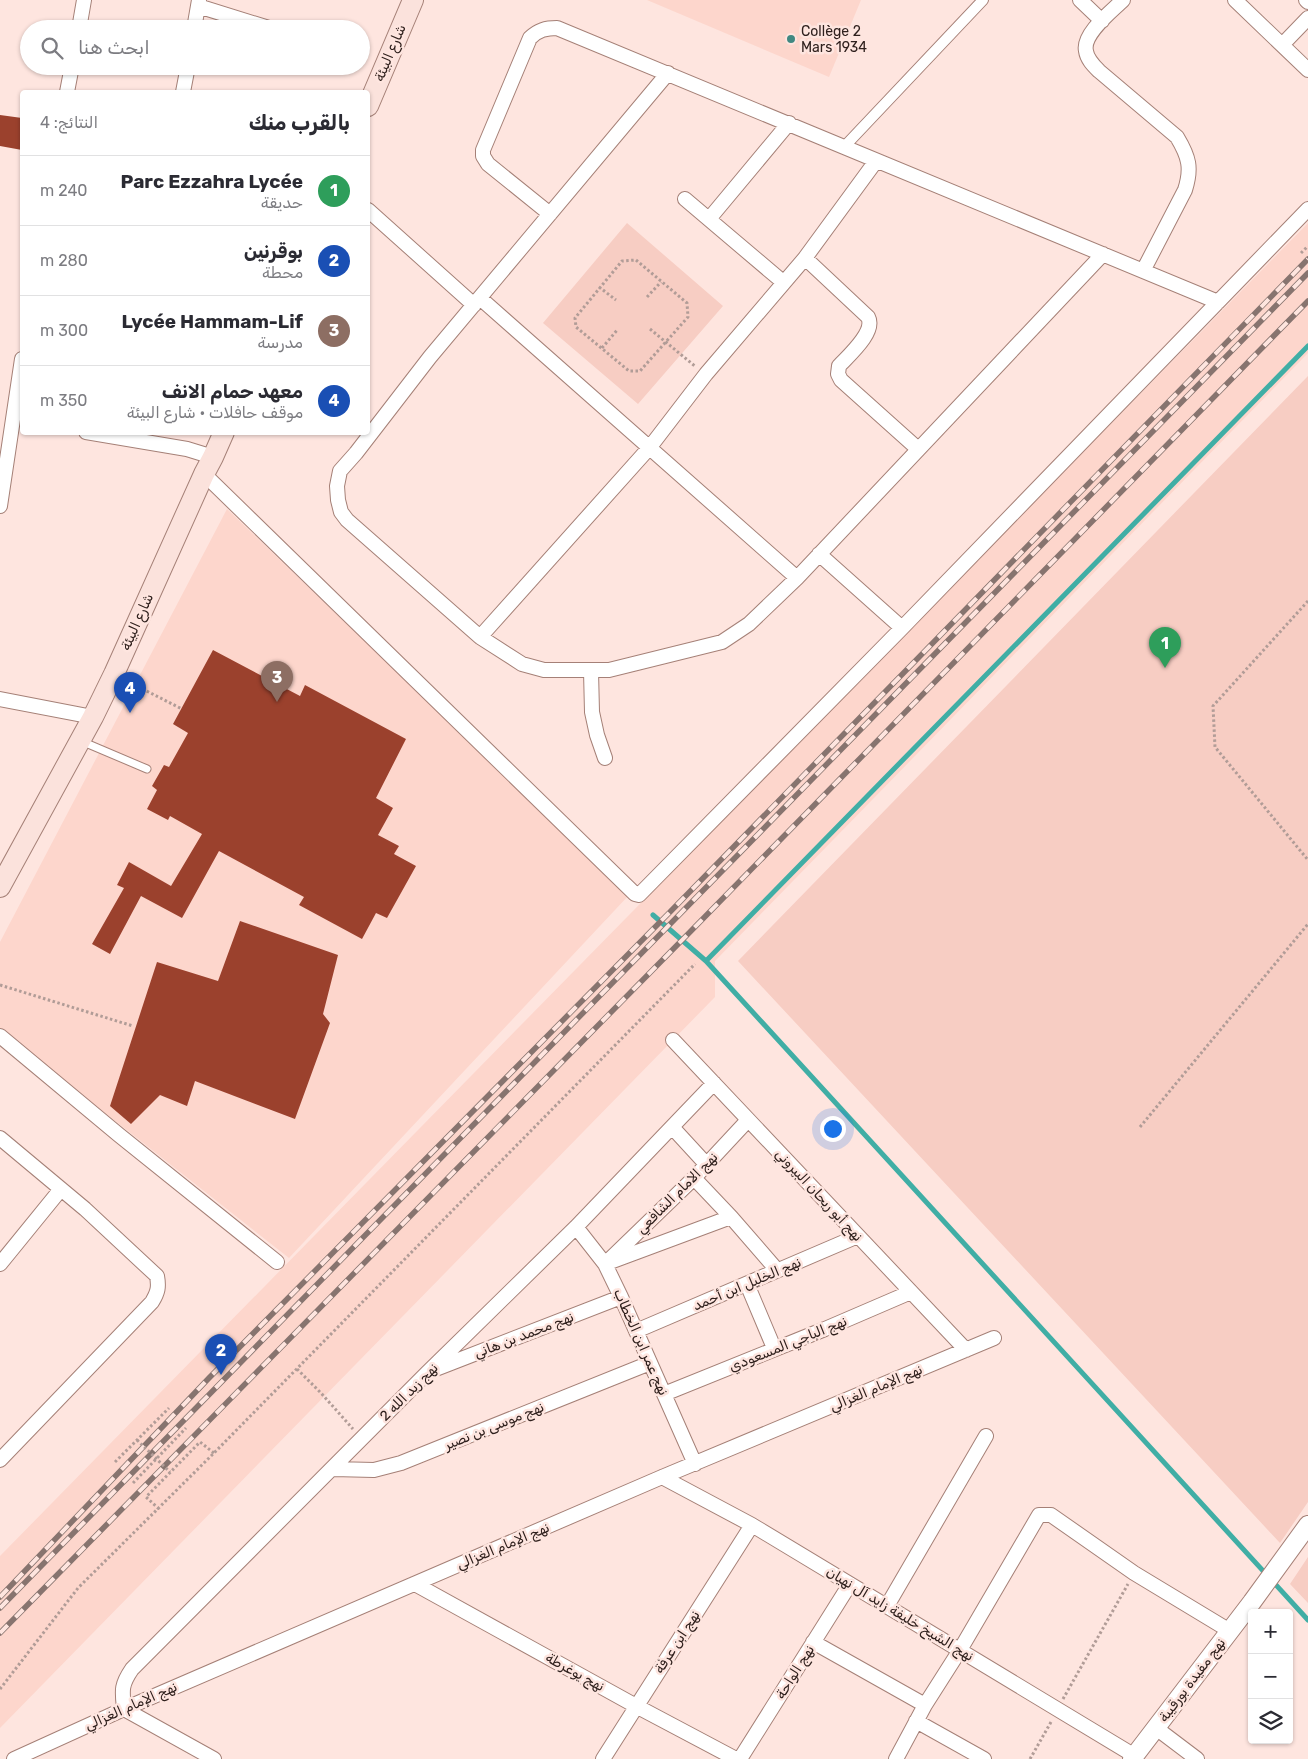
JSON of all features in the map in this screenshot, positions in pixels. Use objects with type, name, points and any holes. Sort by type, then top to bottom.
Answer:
[{"type":"main road","name":"شارع البيئة","points":[[370,101],[412,0]]},
{"type":"main road","name":"شارع البيئة","points":[[0,887],[93,717],[223,435]]},
{"type":"street","points":[[81,20],[84,0]]},
{"type":"street","points":[[844,147],[983,0]]},
{"type":"street","points":[[1080,0],[1102,21]]},
{"type":"street","points":[[1123,0],[1089,34],[1085,49],[1090,62],[1177,137],[1185,151],[1189,165],[1188,180],[1184,190],[1144,271]]},
{"type":"street","points":[[1235,0],[1308,70]]},
{"type":"street","points":[[195,20],[198,3],[246,20]]},
{"type":"street","points":[[1282,45],[1308,18]]},
{"type":"street","points":[[550,214],[488,164],[483,156],[483,150],[530,38],[534,33],[541,30],[558,28],[668,72],[876,161],[1218,302]]},
{"type":"street","points":[[370,435],[430,357],[668,72]]},
{"type":"street","points":[[67,90],[70,75]]},
{"type":"street","points":[[183,90],[186,75]]},
{"type":"street","points":[[709,219],[789,123]]},
{"type":"street","points":[[480,637],[650,446],[706,374],[805,258],[876,161]]},
{"type":"street","points":[[685,199],[783,282]]},
{"type":"street","points":[[127,436],[187,448],[208,466],[637,895],[641,894],[902,628],[1308,209]]},
{"type":"street","points":[[370,212],[650,446],[797,578]]},
{"type":"street","points":[[370,435],[340,471],[337,486],[341,512],[347,520],[480,637],[522,664],[544,670],[610,670],[722,642],[750,624],[797,578],[1103,254]]},
{"type":"street","points":[[805,258],[868,317],[871,322],[869,332],[839,366],[838,374],[841,380],[918,449]]},
{"type":"street","points":[[0,506],[18,420],[20,390]]},
{"type":"street","points":[[819,554],[902,628]]},
{"type":"street","points":[[591,671],[592,712],[605,758]]},
{"type":"street","points":[[0,699],[93,717]]},
{"type":"street","points":[[0,1036],[126,1141],[277,1262]]},
{"type":"street","name":"نهج أبو ريحان البيروني","points":[[673,1040],[966,1350]]},
{"type":"street","name":"نهج زيد الله 2","points":[[124,1708],[121,1688],[132,1669],[427,1373],[576,1227],[714,1083]]},
{"type":"street","name":"نهج الامام الشافعي","points":[[605,1264],[694,1178],[748,1120]]},
{"type":"street","points":[[672,1127],[706,1164]]},
{"type":"street","points":[[0,1138],[85,1209],[157,1276],[159,1287],[152,1302],[0,1460]]},
{"type":"street","points":[[694,1178],[732,1217],[778,1270]]},
{"type":"street","points":[[0,1264],[61,1189]]},
{"type":"street","points":[[605,1264],[732,1217]]},
{"type":"street","name":"نهج عمر ابن الخطاب","points":[[576,1227],[605,1264],[694,1464]]},
{"type":"street","name":"نهج الخليل ابن أحمد","points":[[636,1331],[858,1236]]},
{"type":"street","points":[[747,1284],[774,1348]]},
{"type":"street","name":"نهج الباجي المسعودي","points":[[664,1394],[911,1292]]},
{"type":"street","name":"نهج محمد بن هاني","points":[[427,1373],[621,1297]]},
{"type":"street","name":"نهج الإمام الغزالي","points":[[14,1759],[124,1708],[662,1477],[994,1338]]},
{"type":"street","name":"نهج موسى بن نصير","points":[[333,1468],[374,1470],[401,1463],[650,1363]]},
{"type":"street","points":[[887,1606],[986,1436]]},
{"type":"street","name":"نهج الشيخ خليفة زايد آل نهيان","points":[[662,1477],[752,1525],[1058,1709],[1133,1757]]},
{"type":"street","points":[[896,1759],[925,1705],[960,1650],[1039,1515],[1051,1515],[1134,1573],[1230,1631]]},
{"type":"street","name":"نهج مفيدة بورقيبة","points":[[1133,1757],[1252,1602],[1308,1524]]},
{"type":"street","name":"نهج ابن عرفة","points":[[603,1759],[752,1525]]},
{"type":"street","name":"نهج يوغرطة","points":[[414,1584],[736,1759]]},
{"type":"street","name":"نهج الواحة","points":[[740,1759],[850,1584]]},
{"type":"street","points":[[813,1642],[925,1705]]},
{"type":"street","points":[[124,1708],[214,1759]]},
{"type":"street","points":[[916,1721],[984,1759]]},
{"type":"street","points":[[1156,1728],[1197,1759]]},
{"type":"lane","points":[[79,740],[147,770]]},
{"type":"path","points":[[1300,253],[1308,246]]},
{"type":"path","points":[[636,260],[687,303],[688,317],[640,371],[629,371],[576,327],[575,318],[599,287],[622,261],[636,260]]},
{"type":"path","points":[[647,297],[661,282]]},
{"type":"path","points":[[599,287],[616,300]]},
{"type":"path","points":[[602,348],[618,330]]},
{"type":"path","points":[[650,330],[706,374]]},
{"type":"path","points":[[1308,601],[1213,706],[1215,747],[1308,860]]},
{"type":"path","points":[[114,674],[182,709]]},
{"type":"path","points":[[1140,1127],[1308,924]]},
{"type":"path","points":[[0,1689],[78,1588],[214,1454],[695,964]]},
{"type":"path","points":[[0,985],[133,1026]]},
{"type":"path","points":[[296,1369],[321,1393],[362,1439]]},
{"type":"path","points":[[116,1462],[169,1408]]},
{"type":"path","points":[[133,1483],[186,1428]]},
{"type":"path","points":[[137,1440],[170,1472]]},
{"type":"path","points":[[159,1509],[146,1496],[200,1442],[214,1454]]},
{"type":"path","points":[[1030,1759],[1134,1573]]},
{"type":"shaded area","name":"Collège 2 Mars 1934","points":[[647,0],[861,0],[829,77]]},
{"type":"shaded area","points":[[627,223],[723,306],[638,404],[543,323]]},
{"type":"shaded area","points":[[1308,223],[1308,353],[715,961],[715,997],[0,1728],[0,1556]]},
{"type":"shaded area","points":[[1308,376],[1308,1502],[1280,1543],[738,961]]},
{"type":"shaded area","points":[[227,509],[629,895],[289,1258],[0,1030],[0,942]]},
{"type":"shaded area","points":[[1308,1557],[1308,1603],[1290,1584]]},
{"type":"building","points":[[0,115],[20,118],[20,150],[0,146]]},
{"type":"building","points":[[213,650],[300,696],[305,685],[406,739],[376,798],[393,808],[378,835],[399,846],[394,854],[416,866],[387,918],[376,913],[362,939],[299,905],[304,897],[219,851],[182,918],[141,896],[110,954],[92,944],[124,888],[117,885],[129,862],[171,886],[202,834],[170,816],[168,820],[147,809],[157,790],[152,786],[164,765],[169,767],[188,733],[173,724]]},
{"type":"building","points":[[240,921],[338,955],[323,1014],[330,1023],[295,1119],[195,1081],[187,1106],[160,1095],[131,1124],[110,1106],[157,962],[218,981]]},
{"type":"waterway","points":[[706,961],[1308,346]]},
{"type":"waterway","points":[[653,915],[706,961],[1308,1620]]},
{"type":"railway","points":[[0,1597],[209,1378],[669,913],[1308,259]]},
{"type":"railway","points":[[0,1608],[1308,273]]},
{"type":"railway","points":[[0,1633],[1308,301]]},
{"type":"place","name":"Collège 2 Mars 1934","points":[[791,39]]},
{"type":"place","name":"Parc Ezzahra Lycée","points":[[1165,668]]},
{"type":"place","name":"Lycée Hammam-Lif","points":[[277,702]]},
{"type":"place","name":"معهد حمام الانف","points":[[130,713]]},
{"type":"place","name":"بوقرنين","points":[[221,1375]]}]
